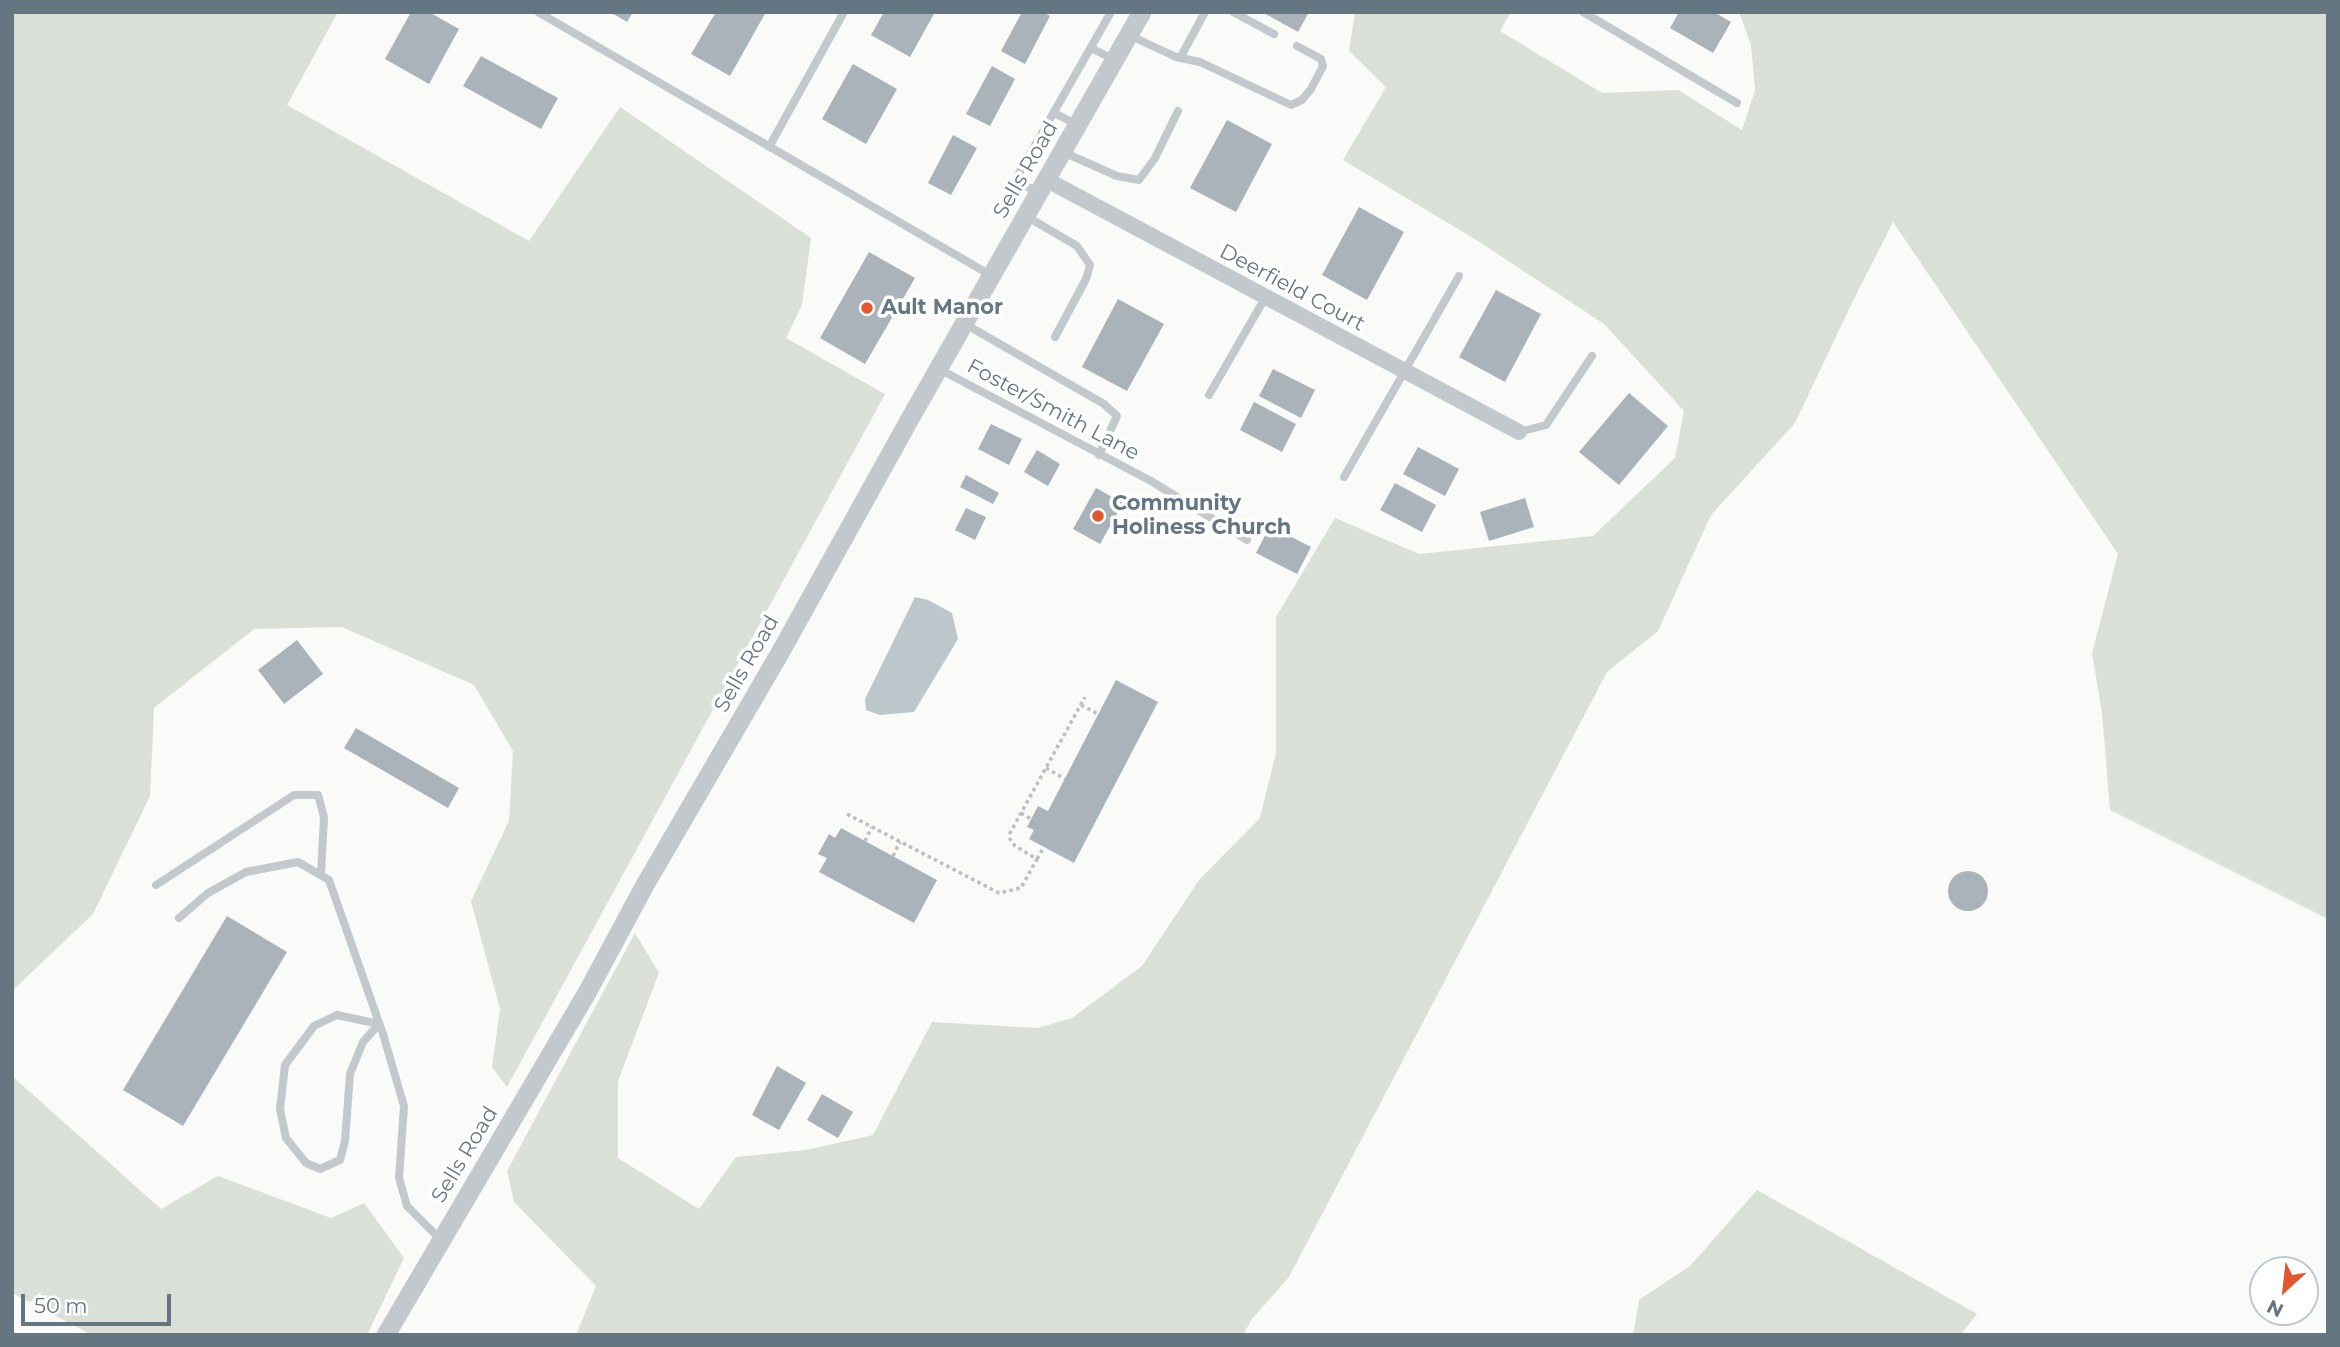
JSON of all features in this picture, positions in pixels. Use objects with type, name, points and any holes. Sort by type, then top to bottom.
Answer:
[{"type":"street","name":"Sells Road","points":[[386,1335],[588,991],[645,886],[780,653],[1142,12]]},
{"type":"street","name":"Deerfield Court","points":[[1043,186],[1265,298],[1519,432]]},
{"type":"lane","points":[[769,147],[844,12]]},
{"type":"lane","points":[[1043,186],[1023,185],[1018,175],[1111,12]]},
{"type":"lane","points":[[1180,58],[1205,12]]},
{"type":"lane","points":[[1233,12],[1274,34]]},
{"type":"lane","points":[[1583,12],[1737,103]]},
{"type":"lane","points":[[540,13],[992,276]]},
{"type":"lane","points":[[1129,35],[1180,58],[1200,62],[1291,105],[1302,100],[1323,66],[1321,59],[1297,46]]},
{"type":"lane","points":[[1091,48],[1115,60]]},
{"type":"lane","points":[[1063,152],[1117,176],[1139,180],[1155,158],[1178,111]]},
{"type":"lane","points":[[1054,113],[1078,125]]},
{"type":"lane","points":[[1026,216],[1077,246],[1090,265],[1086,279],[1055,337]]},
{"type":"lane","points":[[1344,477],[1459,276]]},
{"type":"lane","points":[[1209,395],[1265,298]]},
{"type":"lane","points":[[964,324],[1104,404],[1117,416],[1099,455]]},
{"type":"lane","points":[[1519,432],[1546,425],[1592,356]]},
{"type":"lane","name":"Foster/Smith Lane","points":[[939,369],[1151,481],[1247,540]]},
{"type":"lane","points":[[156,885],[294,795],[318,795],[324,817],[321,875]]},
{"type":"lane","points":[[179,918],[208,893],[246,872],[298,862],[329,880],[404,1106],[399,1178],[407,1206],[441,1240]]},
{"type":"lane","points":[[337,1015],[379,1024],[363,1042],[350,1074],[345,1141],[340,1160],[320,1169],[306,1163],[286,1138],[280,1109],[285,1065],[314,1026],[337,1015]]},
{"type":"path","points":[[1037,859],[1015,846],[1010,839],[1010,833],[1085,697]]},
{"type":"path","points":[[1080,705],[1098,714]]},
{"type":"path","points":[[1046,768],[1065,779]]},
{"type":"path","points":[[1021,813],[1031,819]]},
{"type":"path","points":[[847,814],[999,894],[1021,888],[1044,847]]},
{"type":"path","points":[[865,841],[872,827]]},
{"type":"path","points":[[893,856],[900,842]]},
{"type":"shaded area","points":[[12,12],[338,12],[287,105],[529,241],[620,107],[811,238],[802,305],[786,338],[885,394],[507,1087],[492,1067],[500,1009],[471,901],[509,821],[513,751],[474,685],[342,627],[254,629],[154,708],[150,796],[93,914],[12,991]]},
{"type":"shaded area","points":[[1355,12],[1511,12],[1500,31],[1602,93],[1678,90],[1742,130],[1755,90],[1751,45],[1739,12],[2328,12],[2328,919],[2110,810],[2102,713],[2092,653],[2118,554],[1893,222],[1795,423],[1711,515],[1658,631],[1607,672],[1289,1277],[1252,1319],[1243,1335],[576,1335],[596,1286],[514,1202],[507,1171],[635,933],[659,973],[618,1081],[618,1158],[699,1209],[736,1157],[806,1150],[873,1135],[932,1022],[1038,1028],[1072,1018],[1142,966],[1199,880],[1260,818],[1276,753],[1276,617],[1335,518],[1419,554],[1593,536],[1675,458],[1684,411],[1604,324],[1478,241],[1343,160],[1386,87],[1349,51]]},
{"type":"shaded area","points":[[915,597],[928,600],[952,613],[958,639],[914,712],[880,715],[866,710],[865,699]]},
{"type":"shaded area","points":[[12,1076],[161,1209],[218,1176],[331,1218],[364,1203],[404,1258],[367,1335],[92,1335],[12,1293]]},
{"type":"shaded area","points":[[1757,1190],[1977,1314],[1960,1335],[1633,1335],[1639,1300],[1690,1266]]},
{"type":"building","points":[[411,12],[429,12],[459,29],[429,84],[385,59]]},
{"type":"building","points":[[610,12],[633,12],[627,22]]},
{"type":"building","points":[[716,12],[766,12],[730,76],[691,54]]},
{"type":"building","points":[[884,12],[935,12],[910,57],[871,35]]},
{"type":"building","points":[[1022,12],[1043,12],[1050,16],[1025,64],[1001,51]]},
{"type":"building","points":[[1262,12],[1309,12],[1298,32]]},
{"type":"building","points":[[1679,12],[1714,12],[1731,22],[1713,53],[1670,28]]},
{"type":"building","points":[[481,56],[558,98],[541,129],[463,86]]},
{"type":"building","points":[[853,64],[897,89],[866,144],[822,119]]},
{"type":"building","points":[[992,66],[1015,79],[990,126],[966,114]]},
{"type":"building","points":[[1227,120],[1272,144],[1236,212],[1190,188]]},
{"type":"building","points":[[953,135],[977,148],[951,195],[928,183]]},
{"type":"building","points":[[1359,207],[1404,232],[1367,300],[1322,275]]},
{"type":"building","name":"Ault Manor","points":[[869,252],[915,278],[865,364],[820,338]]},
{"type":"building","points":[[1496,290],[1541,314],[1505,382],[1459,357]]},
{"type":"building","points":[[1118,299],[1164,324],[1127,391],[1082,367]]},
{"type":"building","points":[[1273,369],[1315,390],[1301,418],[1259,396]]},
{"type":"building","points":[[1629,393],[1668,426],[1619,485],[1579,452]]},
{"type":"building","points":[[1254,402],[1296,424],[1282,452],[1240,430]]},
{"type":"building","points":[[991,424],[1022,439],[1009,465],[978,449]]},
{"type":"building","points":[[1418,447],[1459,469],[1445,496],[1403,474]]},
{"type":"building","points":[[1037,450],[1060,464],[1048,486],[1024,472]]},
{"type":"building","points":[[966,475],[999,493],[993,504],[960,487]]},
{"type":"building","points":[[1395,483],[1436,505],[1422,532],[1380,510]]},
{"type":"building","name":"Community Holiness Church","points":[[1096,488],[1123,503],[1100,544],[1073,529]]},
{"type":"building","points":[[1525,498],[1534,527],[1489,541],[1480,512]]},
{"type":"building","points":[[966,508],[986,517],[975,540],[955,530]]},
{"type":"building","points":[[1270,526],[1311,547],[1297,574],[1256,553]]},
{"type":"building","points":[[297,640],[323,674],[284,704],[258,670]]},
{"type":"building","points":[[1116,680],[1158,702],[1074,863],[1029,839],[1034,830],[1027,827],[1038,806],[1048,811]]},
{"type":"building","points":[[356,728],[459,788],[448,808],[344,748]]},
{"type":"building","points":[[841,828],[937,880],[914,923],[819,872],[827,858],[818,854],[829,834],[835,838]]},
{"type":"building","points":[[1968,871],[1982,877],[1988,891],[1982,905],[1968,911],[1954,905],[1948,891],[1954,877]]},
{"type":"building","points":[[227,916],[287,952],[183,1126],[123,1090]]},
{"type":"building","points":[[777,1066],[806,1083],[779,1130],[752,1115]]},
{"type":"building","points":[[822,1094],[853,1112],[838,1138],[807,1120]]},
{"type":"place","name":"Ault Manor","points":[[867,308]]},
{"type":"place","name":"Community Holiness Church","points":[[1098,516]]}]
